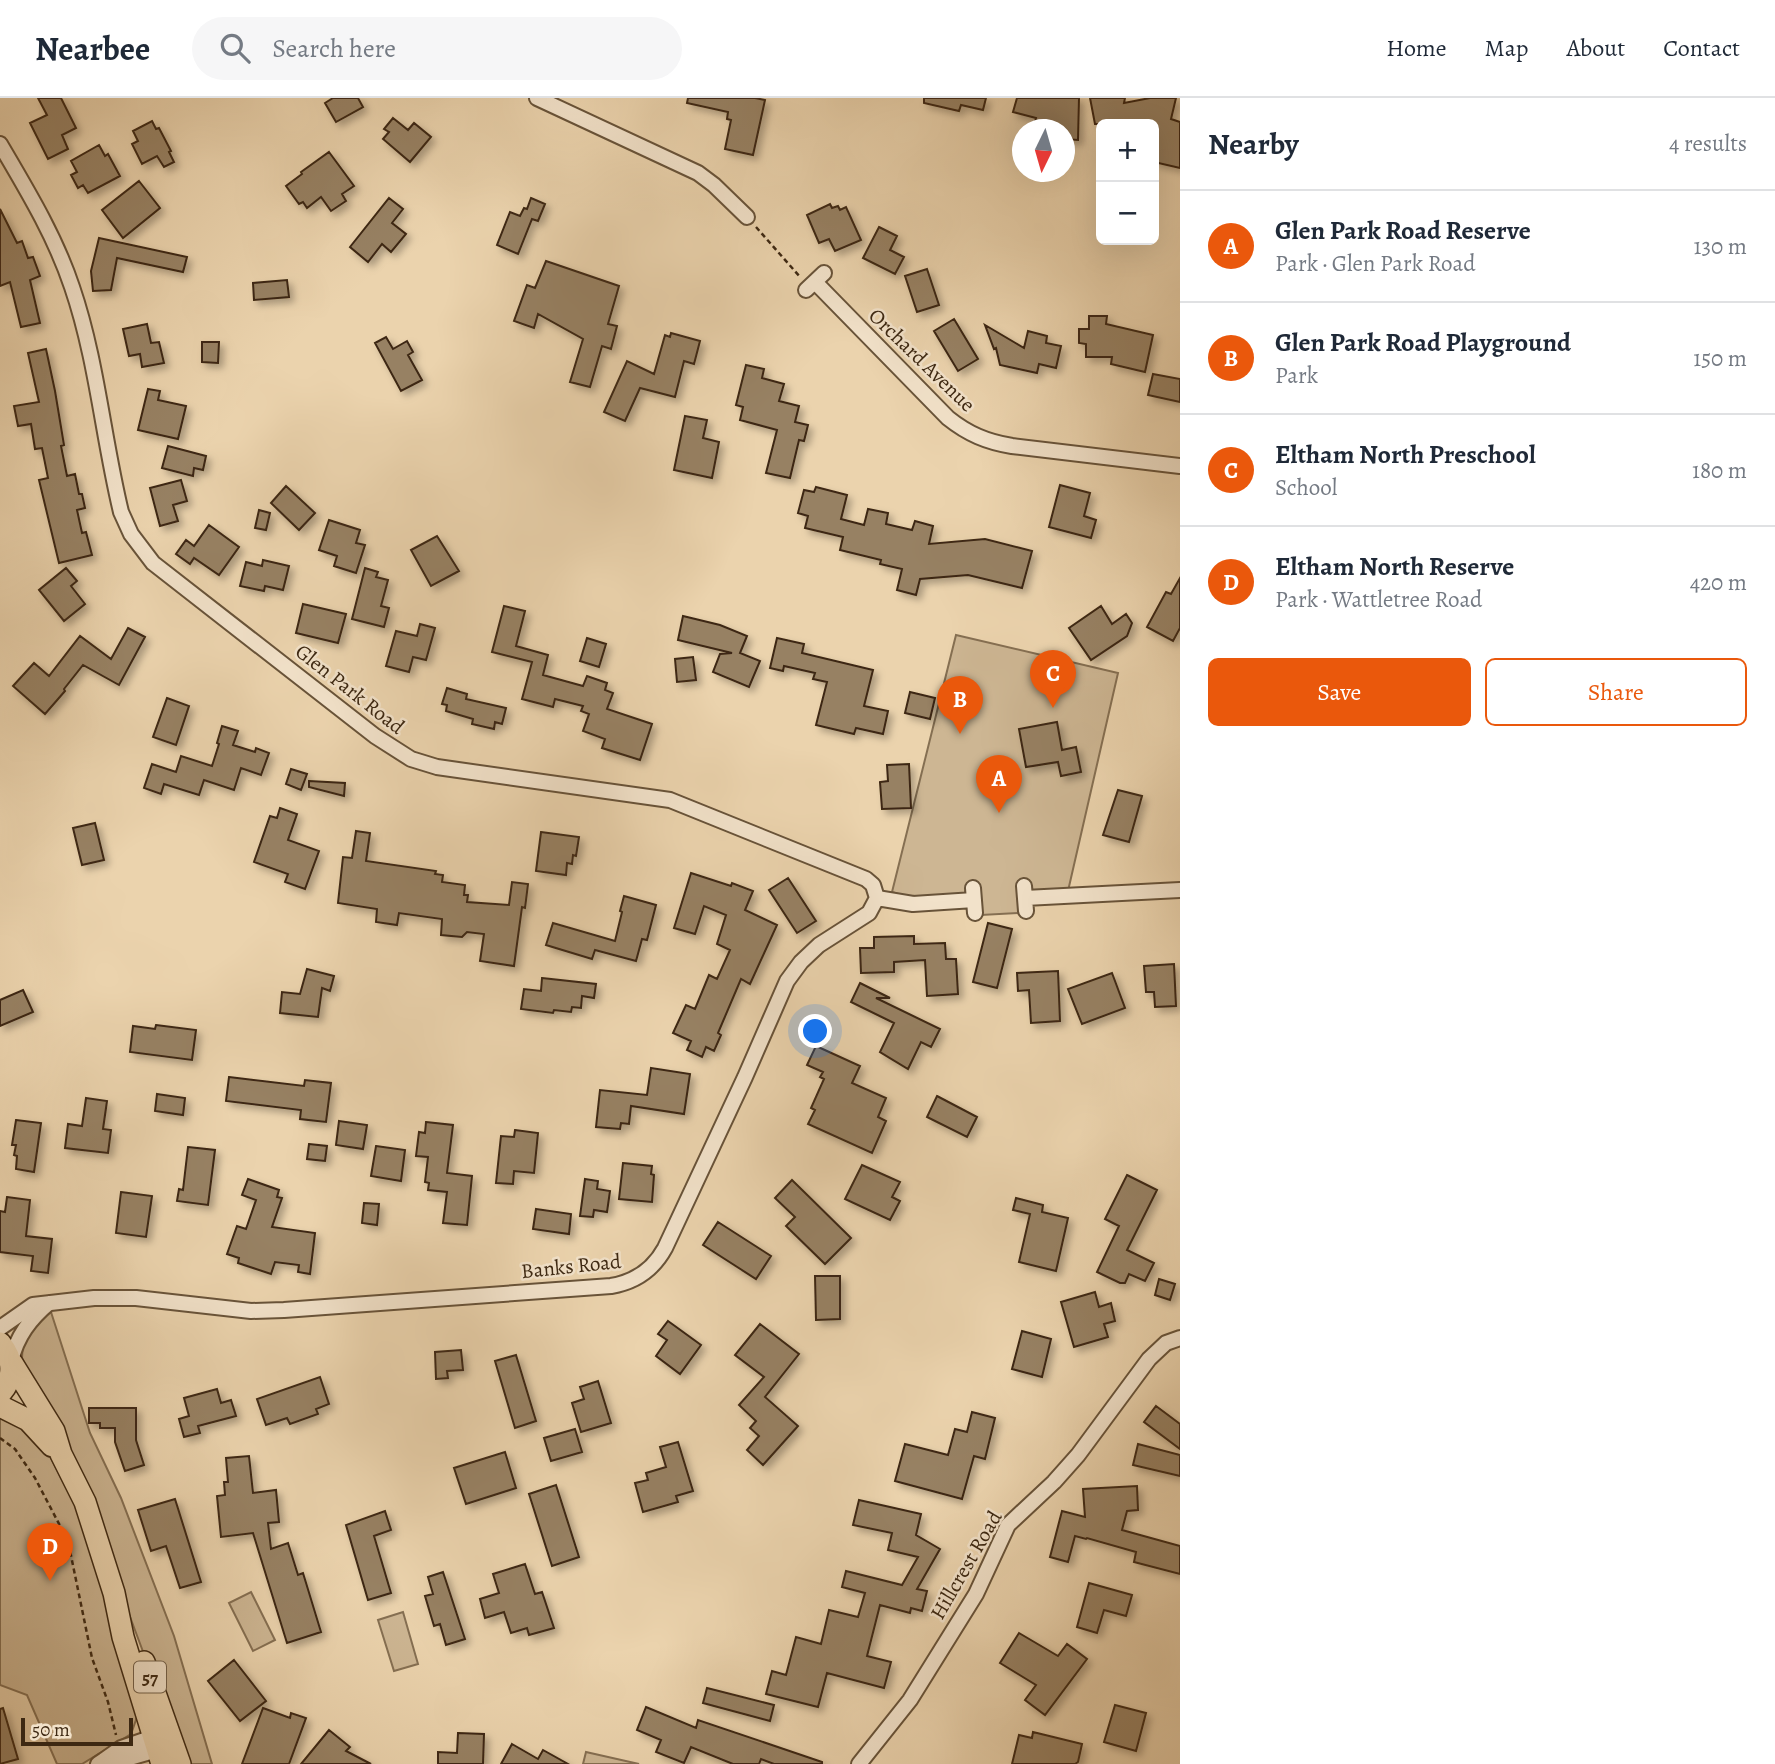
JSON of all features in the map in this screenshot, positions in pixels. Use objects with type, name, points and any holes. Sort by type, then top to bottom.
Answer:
[{"type":"main road","points":[[0,1394],[10,1380],[8,1356]]},
{"type":"main road","name":"57","points":[[8,1356],[54,1431],[61,1454],[85,1502],[114,1593],[123,1637],[166,1748]]},
{"type":"main road","name":"57","points":[[0,1406],[28,1420],[61,1454]]},
{"type":"street","points":[[537,98],[698,173],[748,217]]},
{"type":"street","name":"Glen Park Road","points":[[0,144],[41,215],[64,264],[82,320],[121,512],[131,534],[153,563],[387,744],[411,759],[437,767],[670,800],[866,879],[873,886],[877,898]]},
{"type":"street","name":"Orchard Avenue","points":[[814,283],[943,413],[969,433],[981,439],[1012,446],[1180,466]]},
{"type":"street","points":[[1025,898],[1180,890]]},
{"type":"street","points":[[877,898],[913,904],[974,900]]},
{"type":"street","name":"Banks Road","points":[[0,1328],[26,1308],[40,1303],[94,1298],[136,1298],[251,1311],[284,1310],[604,1287],[620,1285],[637,1278],[651,1268],[665,1248],[742,1085],[787,981],[801,962],[819,945],[869,914],[877,898]]},
{"type":"street","points":[[8,1356],[20,1335],[49,1303]]},
{"type":"street","name":"Hillcrest Road","points":[[859,1764],[910,1700],[976,1594],[1008,1525],[1072,1462],[1149,1359],[1167,1343],[1180,1338]]},
{"type":"street","points":[[101,1762],[119,1748],[166,1748]]},
{"type":"street","points":[[101,1762],[126,1759],[166,1748]]},
{"type":"path","points":[[748,217],[814,283]]},
{"type":"path","points":[[0,1437],[15,1449],[35,1478],[68,1541],[92,1658],[111,1713],[119,1748]]},
{"type":"shaded area","points":[[956,635],[1118,673],[1068,891],[1033,892],[1030,888],[1020,913],[981,915],[967,887],[964,895],[914,899],[892,892]]},
{"type":"shaded area","points":[[50,1309],[90,1433],[121,1498],[174,1636],[212,1764],[185,1764],[120,1590],[22,1358],[23,1341]]},
{"type":"shaded area","points":[[0,1412],[12,1416],[49,1454],[85,1524],[137,1717],[131,1734],[82,1764],[57,1764],[27,1695],[0,1685]]},
{"type":"shaded area","points":[[251,1592],[275,1640],[253,1651],[229,1603]]},
{"type":"shaded area","points":[[403,1612],[418,1664],[394,1671],[378,1620]]},
{"type":"shaded area","points":[[586,1752],[639,1764],[583,1764]]},
{"type":"building","points":[[38,98],[61,98],[76,128],[62,135],[68,149],[48,159],[30,123],[47,115]]},
{"type":"building","points":[[333,98],[358,98],[363,107],[336,122],[325,103]]},
{"type":"building","points":[[688,98],[765,100],[753,155],[725,149],[731,120],[727,119],[728,112],[687,103]]},
{"type":"building","points":[[924,98],[986,98],[983,110],[961,105],[959,111],[924,103]]},
{"type":"building","points":[[1017,98],[1079,98],[1078,140],[1075,140],[1075,119],[1036,119],[1013,112]]},
{"type":"building","points":[[1090,98],[1125,98],[1124,103],[1150,98],[1176,98],[1171,119],[1180,122],[1180,168],[1159,163],[1159,119],[1096,119],[1095,124]]},
{"type":"building","points":[[393,118],[408,130],[414,123],[431,137],[410,162],[383,139],[389,132],[384,129]]},
{"type":"building","points":[[152,121],[156,129],[159,128],[174,162],[164,167],[157,156],[142,164],[132,144],[138,141],[133,131]]},
{"type":"building","points":[[99,145],[105,156],[108,154],[120,176],[88,193],[83,185],[78,188],[71,175],[77,172],[71,161]]},
{"type":"building","points":[[329,152],[354,186],[342,194],[346,201],[331,211],[321,197],[307,208],[303,202],[299,204],[286,186]]},
{"type":"building","points":[[139,181],[160,208],[123,238],[102,210]]},
{"type":"building","points":[[389,198],[403,209],[392,223],[406,234],[391,252],[382,244],[368,262],[350,247]]},
{"type":"building","points":[[531,198],[545,204],[538,221],[532,219],[518,254],[497,245],[510,212],[520,216],[524,208],[527,209]]},
{"type":"building","points":[[830,204],[832,208],[838,206],[840,210],[846,207],[861,240],[835,251],[829,239],[819,243],[807,215]]},
{"type":"building","points":[[0,209],[17,243],[22,241],[28,258],[33,257],[40,276],[30,280],[40,323],[21,327],[10,282],[0,286]]},
{"type":"building","points":[[879,227],[897,236],[890,250],[904,257],[895,274],[863,258]]},
{"type":"building","points":[[99,238],[187,257],[183,272],[117,258],[111,290],[93,291],[91,271]]},
{"type":"building","points":[[546,261],[619,286],[608,324],[617,326],[611,349],[602,346],[590,387],[570,382],[583,339],[538,314],[534,328],[514,321],[527,285],[535,288]]},
{"type":"building","points":[[927,269],[939,305],[917,312],[905,276]]},
{"type":"building","points":[[287,280],[289,297],[254,300],[253,283]]},
{"type":"building","points":[[1089,316],[1107,316],[1106,324],[1153,335],[1145,372],[1111,364],[1112,357],[1086,357],[1086,344],[1079,343],[1079,329],[1089,329]]},
{"type":"building","points":[[954,319],[978,359],[958,371],[934,331]]},
{"type":"building","points":[[147,324],[151,343],[159,342],[164,363],[142,367],[140,354],[129,356],[123,329]]},
{"type":"building","points":[[985,325],[1024,348],[1028,331],[1047,336],[1046,343],[1061,346],[1056,368],[1039,364],[1037,373],[1000,365],[996,348],[994,349]]},
{"type":"building","points":[[671,333],[700,341],[694,364],[684,361],[675,397],[640,388],[625,421],[604,412],[627,361],[654,374],[665,335],[670,337]]},
{"type":"building","points":[[386,337],[393,349],[407,341],[413,352],[408,355],[422,380],[401,391],[375,343]]},
{"type":"building","points":[[202,342],[219,342],[218,363],[202,362]]},
{"type":"building","points":[[46,349],[67,476],[75,474],[79,494],[82,494],[85,508],[77,510],[82,533],[86,532],[92,555],[59,563],[39,480],[48,478],[42,448],[35,449],[31,424],[18,426],[14,406],[39,402],[28,353]]},
{"type":"building","points":[[746,365],[764,369],[762,378],[784,384],[779,401],[799,406],[795,422],[808,425],[804,441],[799,440],[790,478],[766,473],[777,430],[740,420],[743,407],[736,405]]},
{"type":"building","points":[[1153,374],[1180,379],[1180,402],[1148,395]]},
{"type":"building","points":[[148,389],[160,391],[158,400],[186,406],[178,439],[138,430]]},
{"type":"building","points":[[685,416],[707,420],[703,438],[719,442],[712,478],[674,470]]},
{"type":"building","points":[[168,446],[206,456],[203,470],[194,468],[193,476],[162,468]]},
{"type":"building","points":[[181,480],[187,501],[173,505],[178,521],[160,526],[150,488]]},
{"type":"building","points":[[1060,485],[1090,493],[1084,516],[1096,520],[1091,538],[1049,527]]},
{"type":"building","points":[[286,486],[315,513],[299,530],[271,503]]},
{"type":"building","points":[[816,487],[847,495],[841,519],[864,525],[868,509],[888,513],[886,524],[912,530],[915,521],[933,526],[929,544],[985,539],[1032,551],[1022,588],[968,575],[920,579],[916,595],[897,590],[902,569],[880,564],[881,560],[840,550],[843,537],[805,528],[808,516],[798,513],[804,490],[814,492]]},
{"type":"building","points":[[259,510],[270,513],[266,530],[255,528]]},
{"type":"building","points":[[329,520],[360,530],[356,543],[365,545],[356,573],[334,566],[337,556],[319,550]]},
{"type":"building","points":[[209,525],[239,547],[219,575],[194,558],[190,564],[176,554],[186,540],[194,546]]},
{"type":"building","points":[[437,536],[459,571],[431,586],[411,550]]},
{"type":"building","points":[[263,560],[289,566],[283,590],[265,586],[264,591],[240,586],[246,562],[262,566]]},
{"type":"building","points":[[66,568],[77,581],[71,586],[85,604],[64,621],[39,590]]},
{"type":"building","points":[[365,568],[378,572],[376,577],[388,580],[381,606],[389,608],[384,627],[352,619]]},
{"type":"building","points":[[1180,578],[1180,628],[1173,641],[1147,627],[1166,592],[1171,594]]},
{"type":"building","points":[[303,604],[346,614],[338,643],[296,633]]},
{"type":"building","points":[[504,606],[525,611],[516,646],[548,655],[543,675],[583,686],[587,676],[607,683],[605,690],[613,693],[607,709],[652,724],[640,760],[602,748],[605,739],[583,731],[589,714],[581,711],[583,706],[555,699],[553,707],[522,699],[532,662],[492,652]]},
{"type":"building","points":[[1101,606],[1112,624],[1126,614],[1132,623],[1127,636],[1091,660],[1069,628]]},
{"type":"building","points":[[683,616],[720,625],[747,636],[740,653],[760,661],[749,687],[713,672],[720,654],[732,653],[678,640]]},
{"type":"building","points":[[420,624],[435,628],[426,660],[413,657],[409,672],[386,666],[396,631],[417,636]]},
{"type":"building","points":[[128,628],[145,637],[119,685],[83,665],[45,714],[13,686],[34,663],[49,676],[80,636],[111,659]]},
{"type":"building","points":[[587,638],[606,644],[599,667],[580,661]]},
{"type":"building","points":[[777,638],[804,644],[802,653],[873,670],[864,706],[888,711],[883,734],[856,728],[854,734],[816,725],[827,682],[813,679],[815,673],[784,666],[783,671],[770,668]]},
{"type":"building","points":[[693,657],[696,680],[677,682],[675,659]]},
{"type":"building","points":[[447,688],[467,694],[466,699],[506,708],[502,724],[495,722],[494,729],[472,724],[473,719],[446,711],[447,705],[442,704]]},
{"type":"building","points":[[910,692],[935,698],[930,719],[905,713]]},
{"type":"building","points":[[167,698],[189,706],[176,745],[153,737]]},
{"type":"building","points":[[1057,722],[1062,750],[1076,747],[1081,772],[1061,776],[1058,762],[1026,767],[1019,729]]},
{"type":"building","points":[[222,726],[238,731],[233,745],[269,753],[261,775],[241,768],[234,790],[204,780],[199,795],[164,784],[161,794],[144,788],[152,764],[176,772],[181,756],[212,766]]},
{"type":"building","points":[[909,764],[911,808],[882,809],[880,782],[888,781],[887,765]]},
{"type":"building","points":[[291,769],[307,774],[301,790],[286,784]]},
{"type":"building","points":[[309,781],[345,783],[344,796],[309,787]]},
{"type":"building","points":[[1118,790],[1142,796],[1129,842],[1103,835]]},
{"type":"building","points":[[280,808],[297,814],[288,840],[319,851],[305,889],[285,882],[288,874],[254,862],[270,816],[277,818]]},
{"type":"building","points":[[95,823],[104,860],[82,865],[73,828]]},
{"type":"building","points":[[356,831],[370,833],[366,861],[436,871],[435,874],[443,875],[442,882],[465,885],[464,895],[468,895],[467,902],[509,905],[512,882],[528,884],[514,966],[480,961],[484,934],[467,932],[462,937],[441,935],[442,919],[399,913],[397,925],[376,922],[377,909],[338,903],[343,857],[352,858]]},
{"type":"building","points":[[541,832],[579,837],[576,856],[573,855],[572,864],[567,863],[566,875],[536,871]]},
{"type":"building","points":[[691,873],[753,891],[745,910],[777,925],[750,984],[741,979],[718,1033],[721,1035],[714,1051],[706,1047],[702,1057],[687,1050],[691,1041],[673,1033],[686,1005],[695,1009],[709,975],[717,979],[730,950],[717,944],[726,915],[704,906],[695,934],[674,928]]},
{"type":"building","points":[[788,878],[816,921],[797,933],[769,890]]},
{"type":"building","points":[[624,896],[656,905],[647,940],[642,939],[636,961],[595,950],[592,959],[546,945],[553,923],[615,941]]},
{"type":"building","points":[[988,923],[1012,929],[997,988],[973,982]]},
{"type":"building","points":[[914,936],[914,944],[945,943],[946,959],[956,959],[958,994],[927,996],[925,960],[894,962],[894,972],[861,973],[860,948],[874,948],[874,937]]},
{"type":"building","points":[[1174,964],[1176,1006],[1155,1007],[1154,992],[1146,992],[1144,966]]},
{"type":"building","points":[[307,969],[334,976],[330,991],[322,988],[318,1017],[280,1013],[282,992],[300,994]]},
{"type":"building","points":[[1058,971],[1060,1021],[1031,1023],[1029,990],[1018,991],[1017,973]]},
{"type":"building","points":[[1112,973],[1125,1008],[1082,1024],[1068,989]]},
{"type":"building","points":[[542,978],[596,984],[594,998],[582,996],[581,1008],[572,1007],[571,1012],[521,1009],[524,989],[541,991]]},
{"type":"building","points":[[860,983],[890,998],[876,998],[940,1029],[931,1047],[921,1042],[908,1069],[880,1052],[894,1023],[851,1002]]},
{"type":"building","points":[[23,990],[33,1012],[0,1026],[0,1000]]},
{"type":"building","points":[[156,1025],[196,1030],[192,1060],[130,1052],[133,1026],[155,1029]]},
{"type":"building","points":[[816,1046],[860,1066],[852,1083],[886,1098],[878,1117],[886,1121],[872,1153],[808,1124],[815,1110],[811,1108],[824,1079],[820,1077],[823,1072],[807,1065]]},
{"type":"building","points":[[651,1068],[690,1074],[684,1114],[631,1106],[629,1124],[621,1123],[620,1129],[596,1127],[600,1090],[647,1095]]},
{"type":"building","points":[[229,1077],[304,1086],[305,1080],[331,1083],[326,1122],[300,1119],[301,1110],[226,1101]]},
{"type":"building","points":[[157,1094],[185,1098],[183,1115],[155,1111]]},
{"type":"building","points":[[937,1096],[977,1117],[967,1137],[927,1117]]},
{"type":"building","points":[[86,1098],[107,1101],[103,1129],[111,1130],[108,1153],[65,1148],[68,1124],[82,1126]]},
{"type":"building","points":[[16,1120],[41,1123],[34,1172],[16,1169],[16,1145],[12,1145]]},
{"type":"building","points":[[339,1121],[367,1125],[363,1149],[336,1145]]},
{"type":"building","points":[[426,1122],[453,1125],[447,1173],[472,1176],[467,1225],[443,1223],[447,1192],[428,1190],[429,1183],[425,1182],[428,1157],[416,1156],[419,1132],[425,1133]]},
{"type":"building","points":[[515,1130],[538,1133],[534,1173],[514,1171],[513,1184],[496,1183],[501,1136],[514,1137]]},
{"type":"building","points":[[309,1144],[327,1146],[325,1161],[307,1159]]},
{"type":"building","points":[[376,1146],[405,1150],[401,1181],[371,1176]]},
{"type":"building","points":[[188,1147],[215,1150],[208,1205],[177,1201],[179,1189],[183,1190]]},
{"type":"building","points":[[623,1163],[652,1166],[652,1202],[619,1199]]},
{"type":"building","points":[[862,1165],[900,1182],[892,1197],[900,1201],[890,1220],[845,1199]]},
{"type":"building","points":[[1127,1175],[1157,1190],[1127,1250],[1154,1263],[1145,1281],[1129,1274],[1125,1283],[1120,1283],[1097,1272],[1119,1226],[1105,1219]]},
{"type":"building","points":[[248,1179],[279,1190],[277,1197],[282,1198],[272,1227],[315,1233],[310,1274],[298,1272],[299,1265],[275,1262],[271,1274],[238,1263],[239,1258],[227,1254],[237,1226],[246,1229],[256,1200],[242,1195]]},
{"type":"building","points":[[585,1179],[598,1181],[597,1189],[610,1191],[607,1212],[594,1210],[593,1217],[580,1216]]},
{"type":"building","points":[[792,1180],[851,1238],[825,1264],[786,1226],[795,1217],[775,1198]]},
{"type":"building","points":[[121,1192],[152,1196],[146,1237],[116,1233]]},
{"type":"building","points":[[7,1197],[30,1200],[26,1236],[52,1239],[48,1273],[31,1271],[33,1256],[0,1252],[0,1211],[5,1212]]},
{"type":"building","points":[[1016,1198],[1043,1205],[1042,1212],[1068,1218],[1056,1271],[1019,1262],[1030,1214],[1013,1210]]},
{"type":"building","points":[[364,1203],[379,1204],[377,1225],[362,1223]]},
{"type":"building","points":[[536,1209],[571,1214],[569,1234],[533,1229]]},
{"type":"building","points":[[718,1222],[771,1256],[756,1279],[703,1245]]},
{"type":"building","points":[[815,1276],[840,1276],[840,1319],[816,1320]]},
{"type":"building","points":[[1159,1279],[1175,1284],[1170,1300],[1155,1295]]},
{"type":"building","points":[[1095,1292],[1099,1307],[1111,1303],[1115,1321],[1104,1324],[1108,1337],[1074,1347],[1061,1302]]},
{"type":"building","points":[[668,1321],[701,1345],[680,1374],[656,1356],[667,1340],[658,1334]]},
{"type":"building","points":[[760,1324],[799,1354],[765,1397],[798,1426],[763,1465],[747,1450],[759,1436],[750,1428],[756,1421],[739,1405],[764,1377],[735,1355]]},
{"type":"building","points":[[1022,1331],[1051,1339],[1042,1377],[1012,1369]]},
{"type":"building","points":[[461,1350],[463,1370],[447,1371],[448,1378],[436,1379],[435,1352]]},
{"type":"building","points":[[516,1355],[536,1421],[515,1428],[495,1361]]},
{"type":"building","points":[[320,1377],[329,1404],[316,1409],[318,1414],[290,1424],[287,1418],[266,1425],[257,1399]]},
{"type":"building","points":[[598,1381],[611,1423],[581,1432],[572,1403],[584,1399],[580,1387]]},
{"type":"building","points":[[217,1389],[221,1403],[231,1400],[236,1416],[198,1426],[200,1433],[184,1437],[179,1419],[189,1416],[184,1398]]},
{"type":"building","points":[[1156,1406],[1180,1424],[1180,1449],[1144,1422]]},
{"type":"building","points":[[89,1408],[136,1408],[136,1440],[144,1465],[125,1471],[115,1442],[115,1428],[100,1428],[100,1423],[89,1423]]},
{"type":"building","points":[[972,1412],[995,1418],[985,1459],[974,1456],[962,1499],[895,1481],[905,1444],[948,1455],[955,1429],[967,1432]]},
{"type":"building","points":[[575,1429],[582,1452],[551,1461],[544,1438]]},
{"type":"building","points":[[678,1442],[693,1491],[676,1496],[678,1502],[643,1512],[635,1483],[648,1480],[646,1473],[666,1467],[660,1447]]},
{"type":"building","points":[[1138,1444],[1180,1455],[1180,1476],[1133,1465]]},
{"type":"building","points":[[505,1452],[516,1488],[466,1504],[454,1468]]},
{"type":"building","points":[[249,1456],[253,1493],[276,1490],[279,1522],[268,1523],[271,1549],[288,1543],[298,1575],[303,1573],[321,1632],[287,1643],[253,1533],[221,1537],[217,1496],[225,1495],[224,1482],[228,1482],[226,1458]]},
{"type":"building","points":[[556,1485],[579,1557],[552,1566],[529,1494]]},
{"type":"building","points":[[1137,1486],[1138,1510],[1127,1511],[1122,1530],[1180,1546],[1180,1574],[1134,1562],[1136,1552],[1075,1536],[1068,1562],[1050,1557],[1062,1511],[1085,1517],[1083,1489]]},
{"type":"building","points":[[175,1499],[201,1582],[180,1588],[166,1546],[151,1551],[138,1510]]},
{"type":"building","points":[[859,1500],[921,1514],[916,1535],[940,1549],[917,1589],[927,1591],[922,1611],[911,1608],[910,1613],[880,1605],[867,1656],[891,1662],[884,1688],[827,1673],[818,1707],[766,1694],[772,1671],[786,1675],[796,1637],[821,1644],[829,1610],[858,1617],[865,1593],[842,1587],[846,1571],[902,1585],[918,1557],[888,1550],[892,1533],[853,1525]]},
{"type":"building","points":[[385,1511],[391,1530],[374,1536],[391,1593],[368,1600],[346,1525]]},
{"type":"building","points":[[525,1564],[535,1594],[542,1592],[554,1628],[529,1635],[527,1628],[511,1633],[504,1612],[485,1618],[480,1599],[499,1593],[493,1574]]},
{"type":"building","points":[[443,1572],[465,1639],[446,1645],[440,1624],[434,1626],[425,1596],[433,1594],[428,1577]]},
{"type":"building","points":[[1089,1583],[1132,1595],[1126,1616],[1104,1610],[1097,1633],[1077,1627]]},
{"type":"building","points":[[1019,1633],[1058,1656],[1067,1644],[1087,1659],[1045,1715],[1025,1700],[1036,1685],[1000,1663]]},
{"type":"building","points":[[234,1660],[266,1701],[240,1721],[208,1681]]},
{"type":"building","points":[[707,1688],[774,1705],[770,1721],[703,1703]]},
{"type":"building","points":[[1115,1705],[1146,1713],[1136,1751],[1104,1742]]},
{"type":"building","points":[[646,1707],[696,1728],[698,1720],[822,1764],[774,1764],[761,1759],[759,1764],[733,1764],[691,1747],[684,1763],[656,1752],[661,1740],[637,1730]]},
{"type":"building","points":[[3,1708],[18,1759],[0,1764],[0,1709]]},
{"type":"building","points":[[263,1708],[290,1718],[291,1713],[306,1718],[289,1764],[242,1764]]},
{"type":"building","points":[[329,1730],[350,1747],[346,1751],[371,1764],[301,1764]]},
{"type":"building","points":[[1033,1732],[1082,1744],[1078,1762],[1012,1764],[1019,1735],[1032,1738]]},
{"type":"building","points":[[458,1733],[484,1734],[483,1764],[438,1764],[438,1752],[457,1753]]},
{"type":"building","points":[[512,1744],[538,1759],[543,1750],[568,1764],[501,1764]]},
{"type":"place","name":"Eltham North Preschool","points":[[1053,708]]},
{"type":"place","name":"Glen Park Road Playground","points":[[960,734]]},
{"type":"place","name":"Glen Park Road Reserve","points":[[999,813]]},
{"type":"place","name":"Eltham North Reserve","points":[[50,1581]]}]
